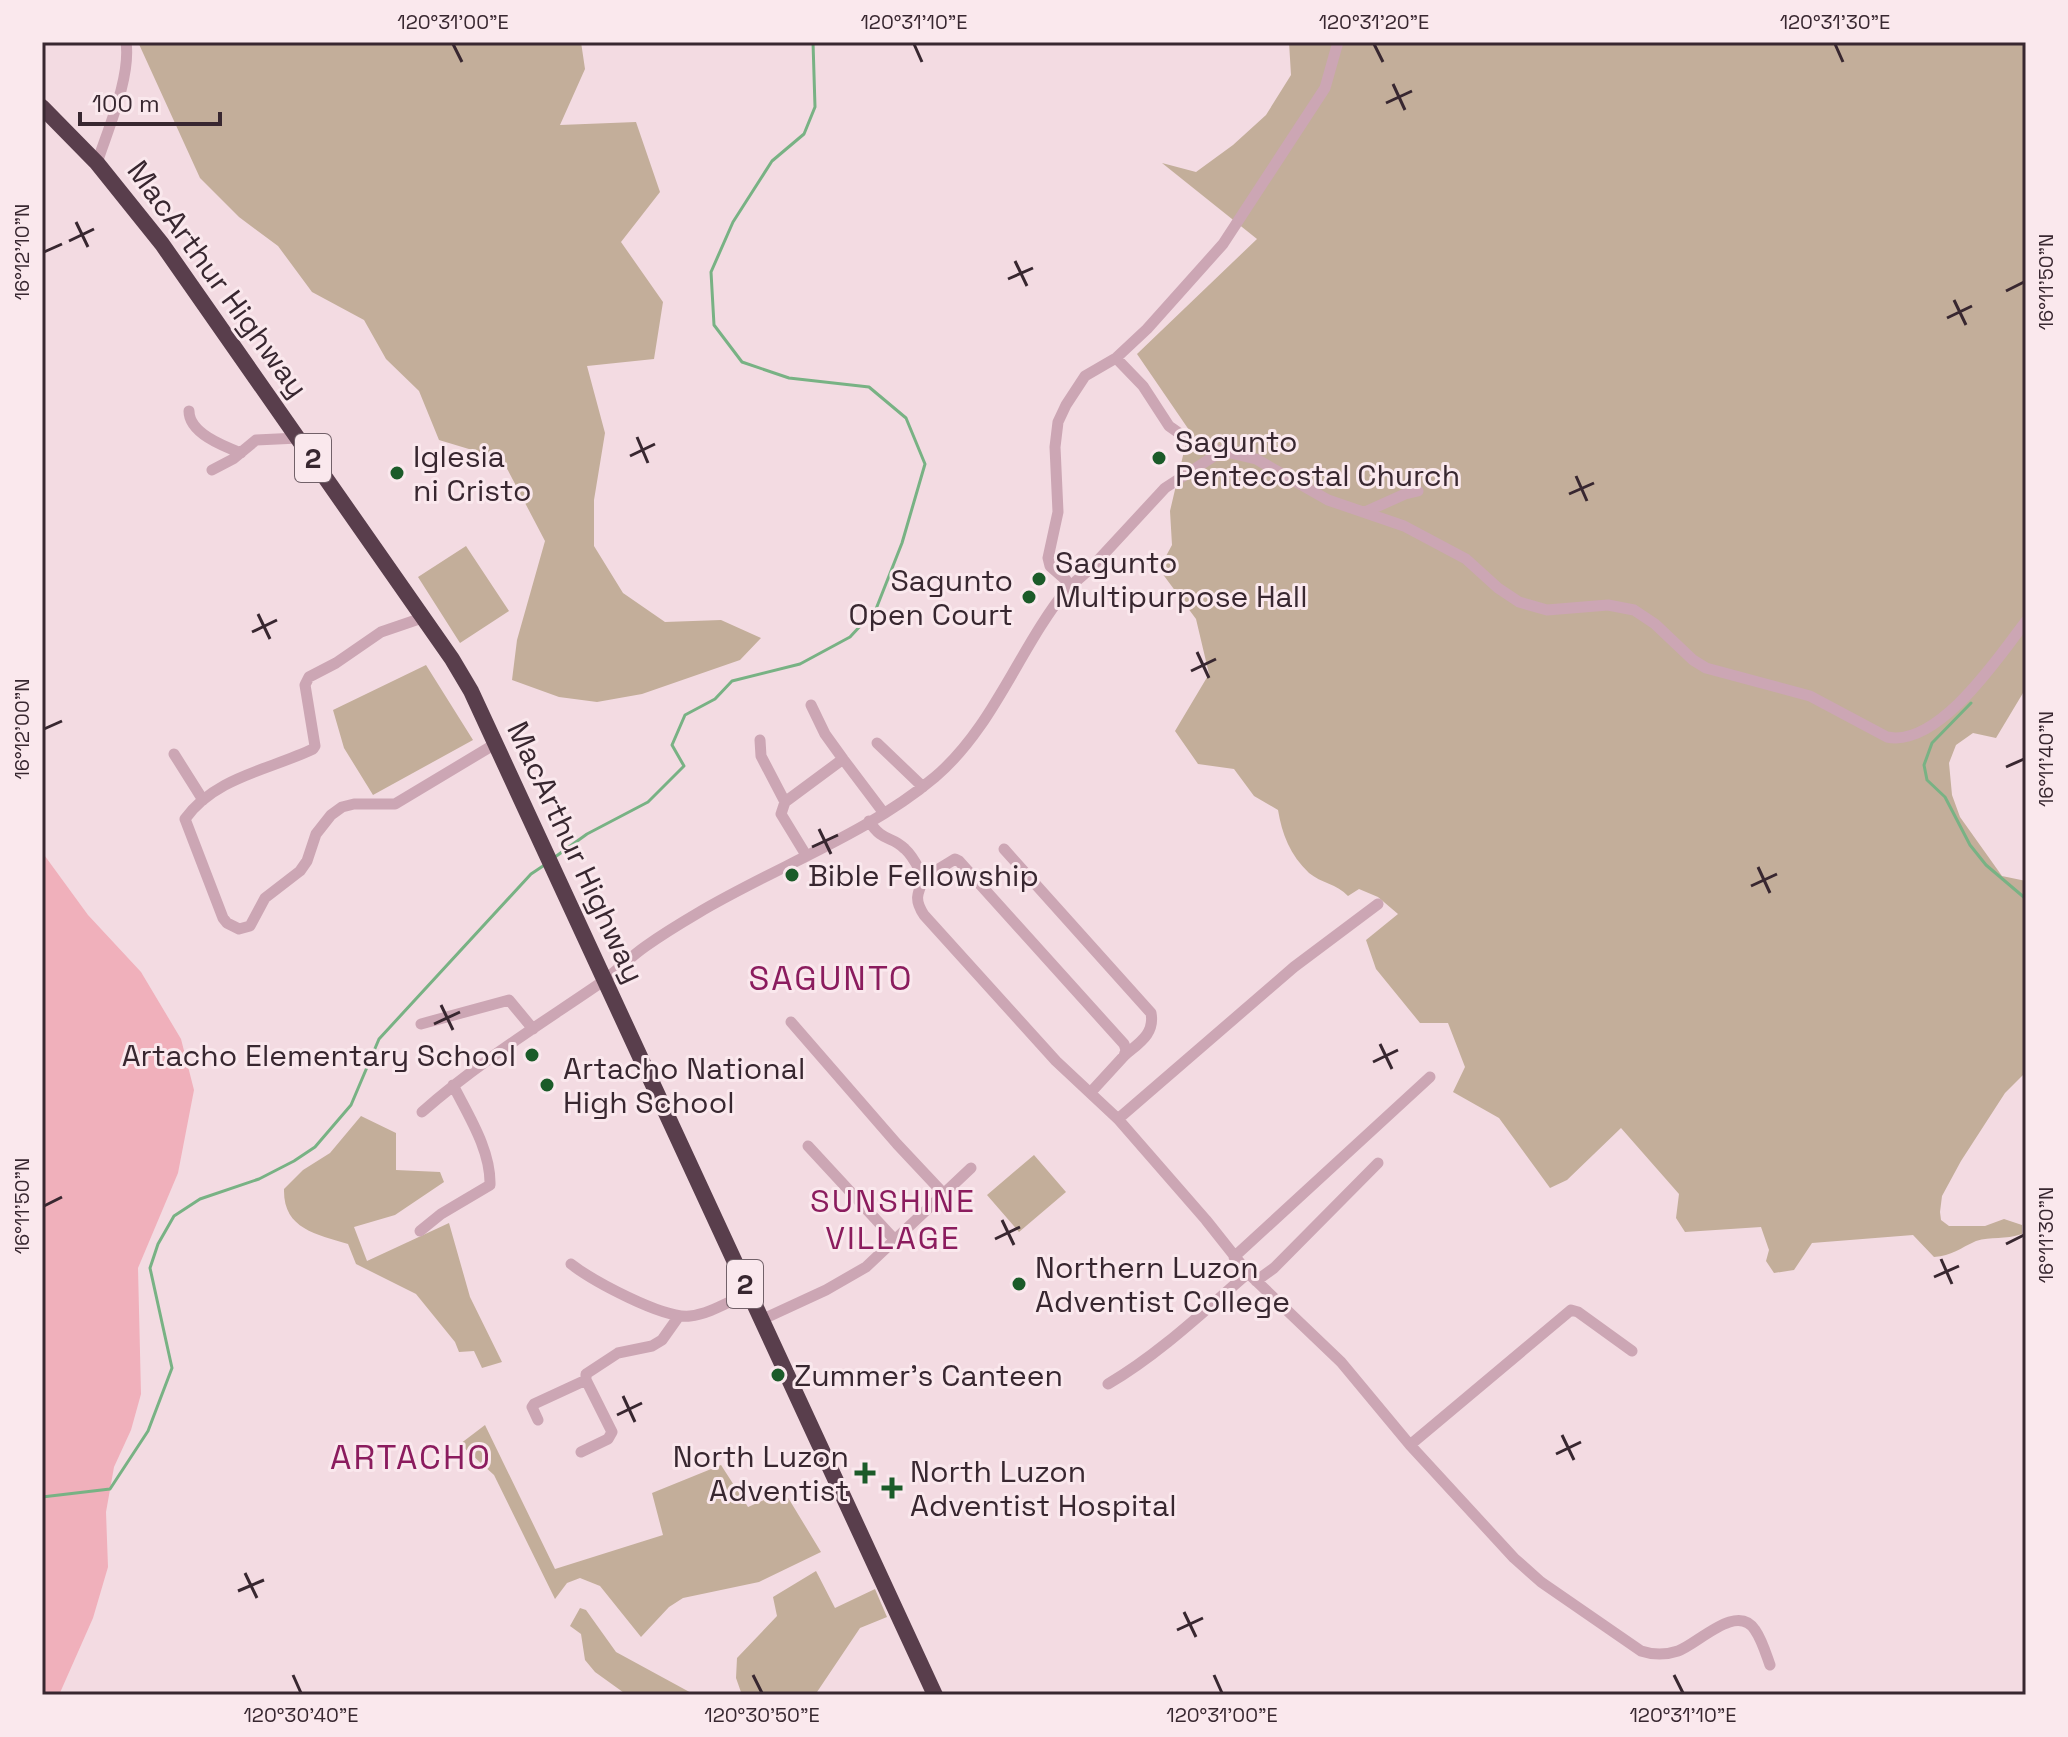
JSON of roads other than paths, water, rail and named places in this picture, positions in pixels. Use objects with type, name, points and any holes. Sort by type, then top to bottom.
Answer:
[{"type":"highway","name":"MacArthur Highway","points":[[42,107],[97,163],[162,244],[452,659],[557,873],[935,1695]]},
{"type":"street","points":[[97,163],[116,105],[126,62],[126,42]]},
{"type":"street","points":[[1067,589],[1066,580],[1050,566],[1048,558],[1058,512],[1055,455],[1058,422],[1066,405],[1085,376],[1116,358],[1147,329],[1227,237],[1325,88],[1338,42]]},
{"type":"street","points":[[1116,358],[1143,386],[1172,429],[1196,445],[1256,459],[1310,491],[1404,526],[1466,559],[1519,602],[1547,610],[1608,605],[1634,610],[1706,668],[1810,696],[1878,733],[1894,738],[1920,733],[1956,707],[2026,621]]},
{"type":"street","points":[[189,411],[190,420],[195,426],[220,444],[241,453]]},
{"type":"street","points":[[212,470],[256,440],[298,438]]},
{"type":"street","points":[[422,1112],[453,1085],[606,979],[647,945],[699,913],[869,821],[923,787],[947,766],[981,723],[1014,672],[1038,626],[1067,589],[1090,569],[1165,488],[1222,451]]},
{"type":"street","points":[[1365,512],[1418,491]]},
{"type":"street","points":[[422,618],[381,632],[336,663],[309,677],[305,685],[313,749],[223,785],[185,819],[223,918],[234,927],[245,928],[254,922],[265,898],[300,871],[307,861],[316,834],[342,807],[395,804],[495,744]]},
{"type":"street","points":[[811,705],[825,734],[883,812]]},
{"type":"street","points":[[760,740],[761,756],[785,802]]},
{"type":"street","points":[[877,743],[923,787]]},
{"type":"street","points":[[174,754],[203,800]]},
{"type":"street","points":[[806,855],[781,814],[785,802],[843,759]]},
{"type":"street","points":[[869,821],[877,833],[904,848],[924,878]]},
{"type":"street","points":[[1004,849],[1151,1013],[1152,1027],[1148,1034],[1091,1092]]},
{"type":"street","points":[[1124,1056],[1124,1044],[959,861],[948,861],[924,878],[916,896],[924,915],[1056,1061],[1118,1119],[1252,1277],[1341,1362],[1410,1445],[1514,1558],[1541,1582],[1633,1647],[1657,1654],[1680,1651],[1727,1622],[1747,1622],[1755,1628],[1770,1665]]},
{"type":"street","points":[[1118,1119],[1294,967],[1378,904]]},
{"type":"street","points":[[421,1024],[509,1000],[533,1029]]},
{"type":"street","points":[[791,1022],[943,1193]]},
{"type":"street","points":[[1234,1257],[1430,1077]]},
{"type":"street","points":[[420,1231],[441,1214],[490,1185],[490,1174],[479,1136],[453,1085]]},
{"type":"street","points":[[808,1146],[894,1239]]},
{"type":"street","points":[[1108,1384],[1252,1277],[1274,1268],[1378,1163]]},
{"type":"street","points":[[761,1320],[859,1272],[971,1168]]},
{"type":"street","points":[[571,1264],[615,1292],[679,1316],[698,1314],[749,1293]]},
{"type":"street","points":[[1410,1445],[1571,1310],[1632,1351]]},
{"type":"street","points":[[581,1452],[608,1439],[612,1432],[586,1380],[586,1374],[618,1353],[652,1346],[662,1340],[679,1316]]},
{"type":"street","points":[[538,1420],[532,1407],[534,1404],[586,1380]]},
{"type":"waterway","points":[[555,857],[587,834],[648,802],[684,766],[672,745],[685,715],[715,699],[732,681],[800,664],[850,637],[876,609],[902,543],[925,464],[906,418],[869,387],[789,378],[742,362],[714,325],[711,272],[733,222],[772,161],[804,134],[815,107],[813,42]]},
{"type":"waterway","points":[[1971,703],[1932,743],[1924,765],[1927,780],[1945,797],[1970,845],[1986,865],[2026,899]]},
{"type":"waterway","points":[[42,1497],[110,1489],[148,1431],[172,1368],[150,1268],[158,1244],[174,1216],[200,1199],[259,1179],[315,1147],[351,1105],[379,1039],[531,874],[546,864]]},
{"type":"place","name":"Sagunto Pentecostal Church","points":[[1159,458]]},
{"type":"place","name":"Iglesia ni Cristo","points":[[397,473]]},
{"type":"place","name":"Sagunto Multipurpose Hall","points":[[1039,579]]},
{"type":"place","name":"Sagunto Open Court","points":[[1029,597]]},
{"type":"place","name":"Bible Fellowship","points":[[792,875]]},
{"type":"place","name":"Artacho Elementary School","points":[[532,1055]]},
{"type":"place","name":"Artacho National High School","points":[[547,1085]]},
{"type":"place","name":"Northern Luzon Adventist College","points":[[1019,1284]]},
{"type":"place","name":"Zummer's Canteen","points":[[778,1375]]},
{"type":"place","name":"North Luzon Adventist","points":[[865,1473]]},
{"type":"place","name":"North Luzon Adventist Hospital","points":[[892,1488]]},
{"type":"district","name":"SAGUNTO","points":[[831,978]]},
{"type":"district","name":"SUNSHINE VILLAGE","points":[[893,1220]]},
{"type":"district","name":"ARTACHO","points":[[411,1457]]}]
